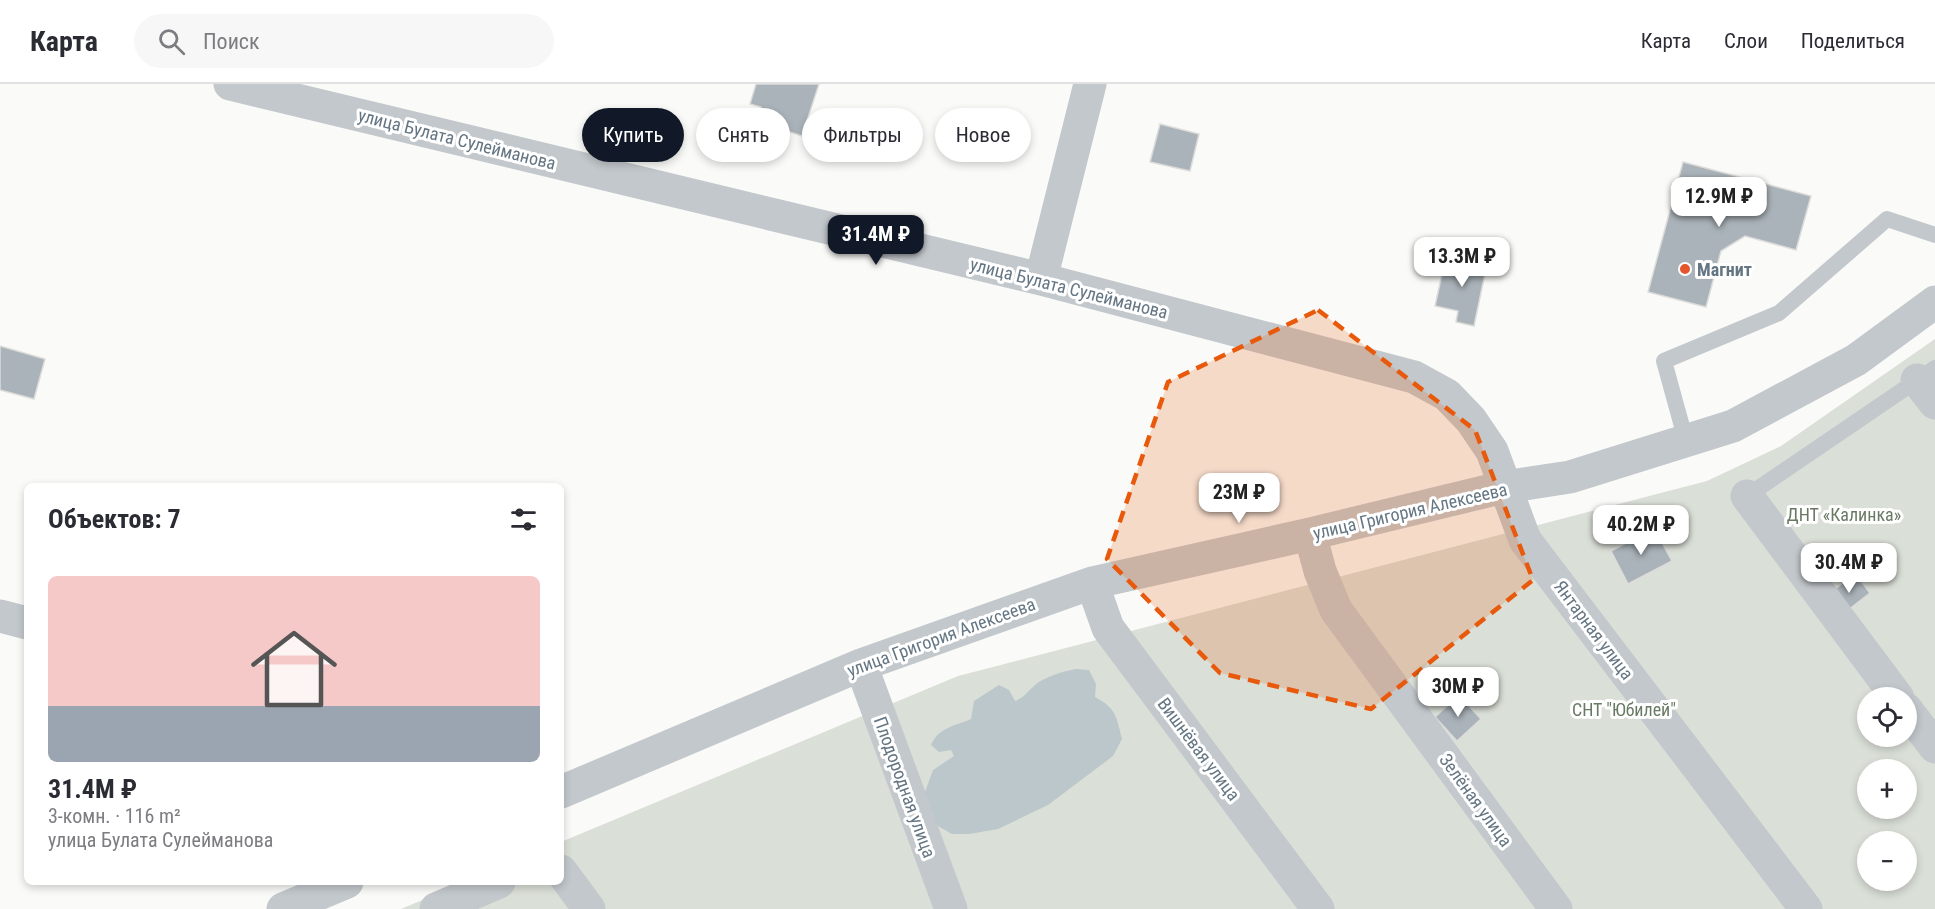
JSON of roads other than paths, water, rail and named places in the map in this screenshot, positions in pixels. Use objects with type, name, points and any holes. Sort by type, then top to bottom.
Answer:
[{"type":"street","name":"улица Булата Сулейманова","points":[[230,84],[1041,279],[1414,377],[1447,395],[1471,420],[1492,451],[1504,487]]},
{"type":"street","points":[[1041,279],[1090,84]]},
{"type":"street","name":"улица Григория Алексеева","points":[[564,791],[861,665],[1092,583],[1504,487],[1570,477],[1733,426],[1856,360],[1935,302]]},
{"type":"street","name":"Янтарная улица","points":[[1504,487],[1526,540],[1806,909]]},
{"type":"street","points":[[1747,496],[1890,687]]},
{"type":"street","name":"Зелёная улица","points":[[1310,534],[1320,571],[1336,610],[1556,909]]},
{"type":"street","name":"Вишнёвая улица","points":[[1092,583],[1108,628],[1318,909]]},
{"type":"street","points":[[0,616],[24,622]]},
{"type":"street","name":"Плодородная улица","points":[[861,665],[951,909]]},
{"type":"street","points":[[1917,723],[1935,747]]},
{"type":"street","points":[[564,875],[589,909]]},
{"type":"street","points":[[283,909],[340,885]]},
{"type":"street","points":[[436,909],[492,885]]},
{"type":"lane","points":[[1686,441],[1664,361],[1779,313],[1887,219],[1935,235]]},
{"type":"lane","points":[[1747,496],[1929,384]]},
{"type":"place","name":"Магнит","points":[[1685,269]]},
{"type":"park label","name":"ДНТ «Калинка»","points":[[1844,514]]},
{"type":"park label","name":"СНТ \"Юбилей\"","points":[[1624,709]]}]
